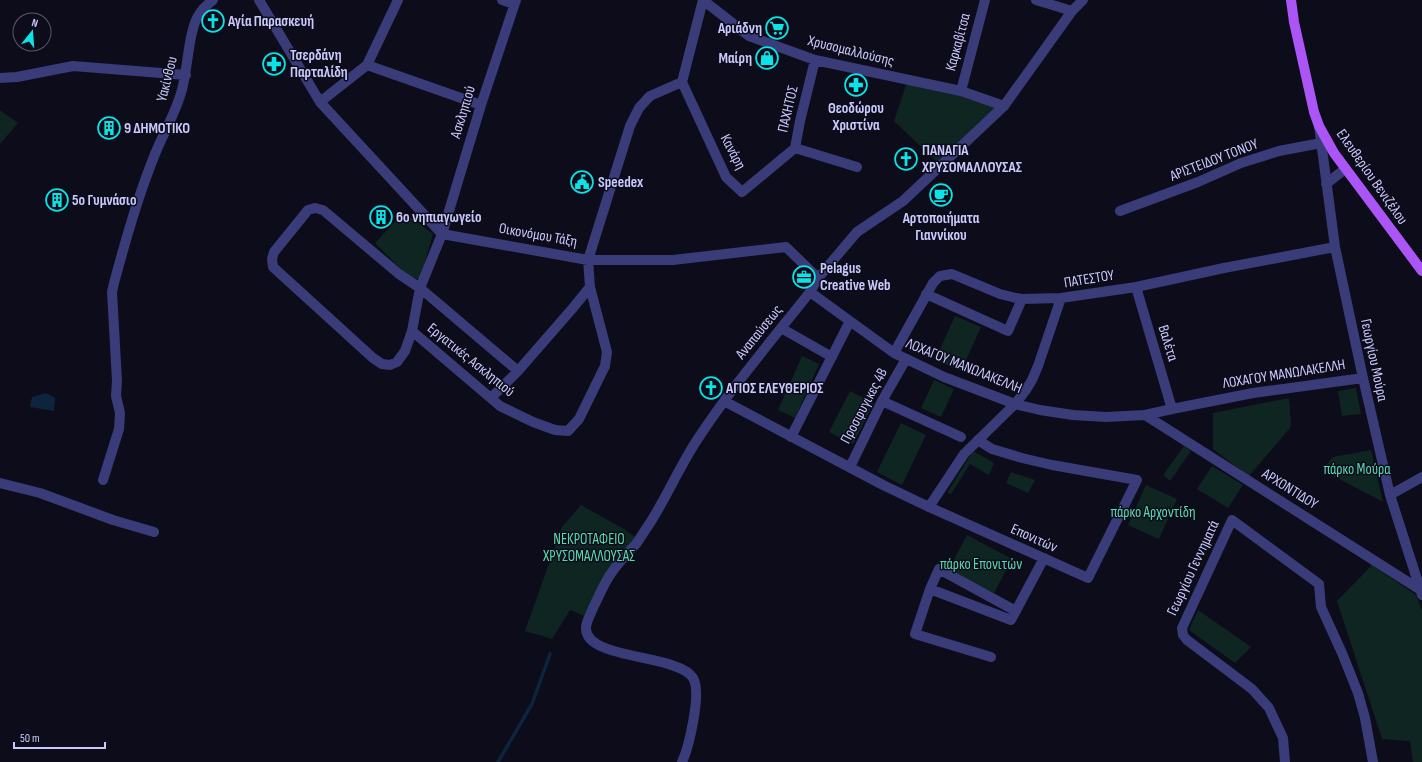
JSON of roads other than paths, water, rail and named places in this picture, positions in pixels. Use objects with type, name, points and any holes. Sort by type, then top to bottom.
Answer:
[{"type":"main road","name":"Ελευθερίου Βενιζέλου","points":[[1291,0],[1294,22],[1314,112],[1319,126],[1328,144],[1345,169],[1422,271]]},
{"type":"street","name":"Υακίνθου","points":[[103,480],[119,429],[120,414],[116,396],[117,369],[112,292],[114,282],[131,221],[155,154],[181,94],[186,75],[192,31],[199,14],[213,0]]},
{"type":"street","points":[[259,0],[320,102],[442,234]]},
{"type":"street","points":[[320,102],[367,65],[398,0]]},
{"type":"street","points":[[502,0],[515,2]]},
{"type":"street","points":[[590,287],[588,260],[630,126],[639,108],[650,96],[682,82],[703,0]]},
{"type":"street","name":"Χρυσομαλλούσης","points":[[703,0],[750,36],[815,60],[961,91],[1004,106]]},
{"type":"street","name":"Καρκαβίτσα","points":[[961,91],[985,0]]},
{"type":"street","points":[[1036,0],[1072,11]]},
{"type":"street","name":"Αναπαύσεως","points":[[682,762],[685,754],[697,694],[693,676],[679,668],[619,653],[594,643],[588,636],[586,628],[604,586],[612,572],[636,543],[650,522],[697,441],[724,401],[810,292],[818,278],[857,232],[903,201],[1004,106],[1072,11],[1083,0]]},
{"type":"street","name":"Ασκληπιού","points":[[442,234],[481,105],[515,2]]},
{"type":"street","name":"ΠΑΧΗΤΟΣ","points":[[815,60],[795,148],[857,167]]},
{"type":"street","points":[[367,65],[481,105]]},
{"type":"street","points":[[0,78],[73,66],[186,75]]},
{"type":"street","name":"Κανάρη","points":[[682,82],[726,177],[742,192],[795,148]]},
{"type":"street","name":"Γεωργίου Μούρα","points":[[1319,126],[1334,247],[1390,495],[1421,592]]},
{"type":"street","name":"ΑΡΙΣΤΕΙΔΟΥ ΤΟΝΟΥ","points":[[1120,211],[1198,182],[1240,163],[1279,152],[1321,143]]},
{"type":"street","points":[[1326,184],[1345,169]]},
{"type":"street","name":"Εργατικές Ασκληπιού","points":[[442,234],[420,288],[412,331],[406,351],[397,362],[390,365],[382,364],[373,358],[273,267],[272,259],[274,252],[308,210],[315,208],[323,210],[399,274],[420,288],[518,371],[572,310],[590,287]]},
{"type":"street","name":"Οικονόμου Τάξη","points":[[442,234],[588,260],[673,260],[786,247],[818,278]]},
{"type":"street","name":"ΠΑΤΕΣΤΟΥ","points":[[894,353],[926,294],[933,283],[940,276],[952,274],[1000,294],[1022,299],[1061,298],[1136,287],[1334,247]]},
{"type":"street","name":"Εργατικές Ασκληπιού","points":[[412,331],[500,406],[533,422],[555,430],[568,431],[580,419],[605,366],[607,352],[590,287]]},
{"type":"street","name":"Βαλέτα","points":[[1136,287],[1172,409]]},
{"type":"street","name":"ΛΟΧΑΓΟΥ ΜΑΝΩΛΑΚΕΛΛΗ","points":[[810,292],[894,353],[944,377],[1015,404],[1040,410],[1073,415],[1106,417],[1145,415],[1253,393],[1363,378]]},
{"type":"street","points":[[926,294],[1008,331],[1022,299]]},
{"type":"street","points":[[930,507],[964,454],[1015,404],[1026,390],[1032,380],[1061,298]]},
{"type":"street","points":[[791,437],[850,321]]},
{"type":"street","points":[[782,328],[832,357]]},
{"type":"street","name":"Προσφυγικες 4Β","points":[[850,467],[882,402],[906,359]]},
{"type":"street","points":[[490,398],[518,371]]},
{"type":"street","name":"Επονιτών","points":[[724,401],[791,437],[930,507],[1088,578],[1137,480],[1052,466],[992,450],[978,440]]},
{"type":"street","points":[[882,402],[961,437]]},
{"type":"street","name":"ΑΡΧΟΝΤΙΔΟΥ","points":[[1145,415],[1421,592]]},
{"type":"street","points":[[1390,495],[1422,477]]},
{"type":"street","points":[[0,483],[40,493],[113,520],[154,532]]},
{"type":"street","name":"Γεωργίου Γεννηματά","points":[[1285,762],[1283,738],[1269,708],[1252,689],[1187,640],[1183,635],[1182,628],[1232,520],[1319,584],[1321,607],[1358,693],[1365,718],[1372,762]]},
{"type":"street","points":[[930,588],[1011,620],[1044,558]]},
{"type":"street","points":[[991,657],[914,634],[938,569],[1016,611]]},
{"type":"water","points":[[46,393],[55,398],[54,411],[30,407],[32,397]]},
{"type":"waterway","points":[[498,762],[532,704],[550,654]]},
{"type":"place","name":"Αγία Παρασκευή","points":[[213,21]]},
{"type":"place","name":"Αριάδνη","points":[[777,28]]},
{"type":"place","name":"Μαίρη","points":[[767,58]]},
{"type":"place","name":"Τσερδάνη Παρταλίδη","points":[[274,64]]},
{"type":"place","name":"Θεοδώρου Χριστίνα","points":[[856,85]]},
{"type":"place","name":"9 ΔΗΜΟΤΙΚΟ","points":[[109,128]]},
{"type":"place","name":"ΠΑΝΑΓΙΑ ΧΡΥΣΟΜΑΛΛΟΥΣΑΣ","points":[[906,159]]},
{"type":"place","name":"Speedex","points":[[582,182]]},
{"type":"place","name":"Αρτοποιήματα Γιαννίκου","points":[[941,195]]},
{"type":"place","name":"5o Γυμνάσιο","points":[[57,200]]},
{"type":"place","name":"6ο νηπιαγωγείο","points":[[381,217]]},
{"type":"place","name":"Pelagus Creative Web","points":[[804,277]]},
{"type":"place","name":"ΑΓΙΟΣ ΕΛΕΥΘΕΡΙΟΣ","points":[[711,388]]},
{"type":"park label","name":"πάρκο Μούρα","points":[[1357,469]]},
{"type":"park label","name":"πάρκο Αρχοντίδη","points":[[1153,512]]},
{"type":"park label","name":"ΝΕΚΡΟΤΑΦΕΙΟ ΧΡΥΣΟΜΑΛΛΟΥΣΑΣ","points":[[589,548]]},
{"type":"park label","name":"πάρκο Επονιτών","points":[[981,564]]}]
